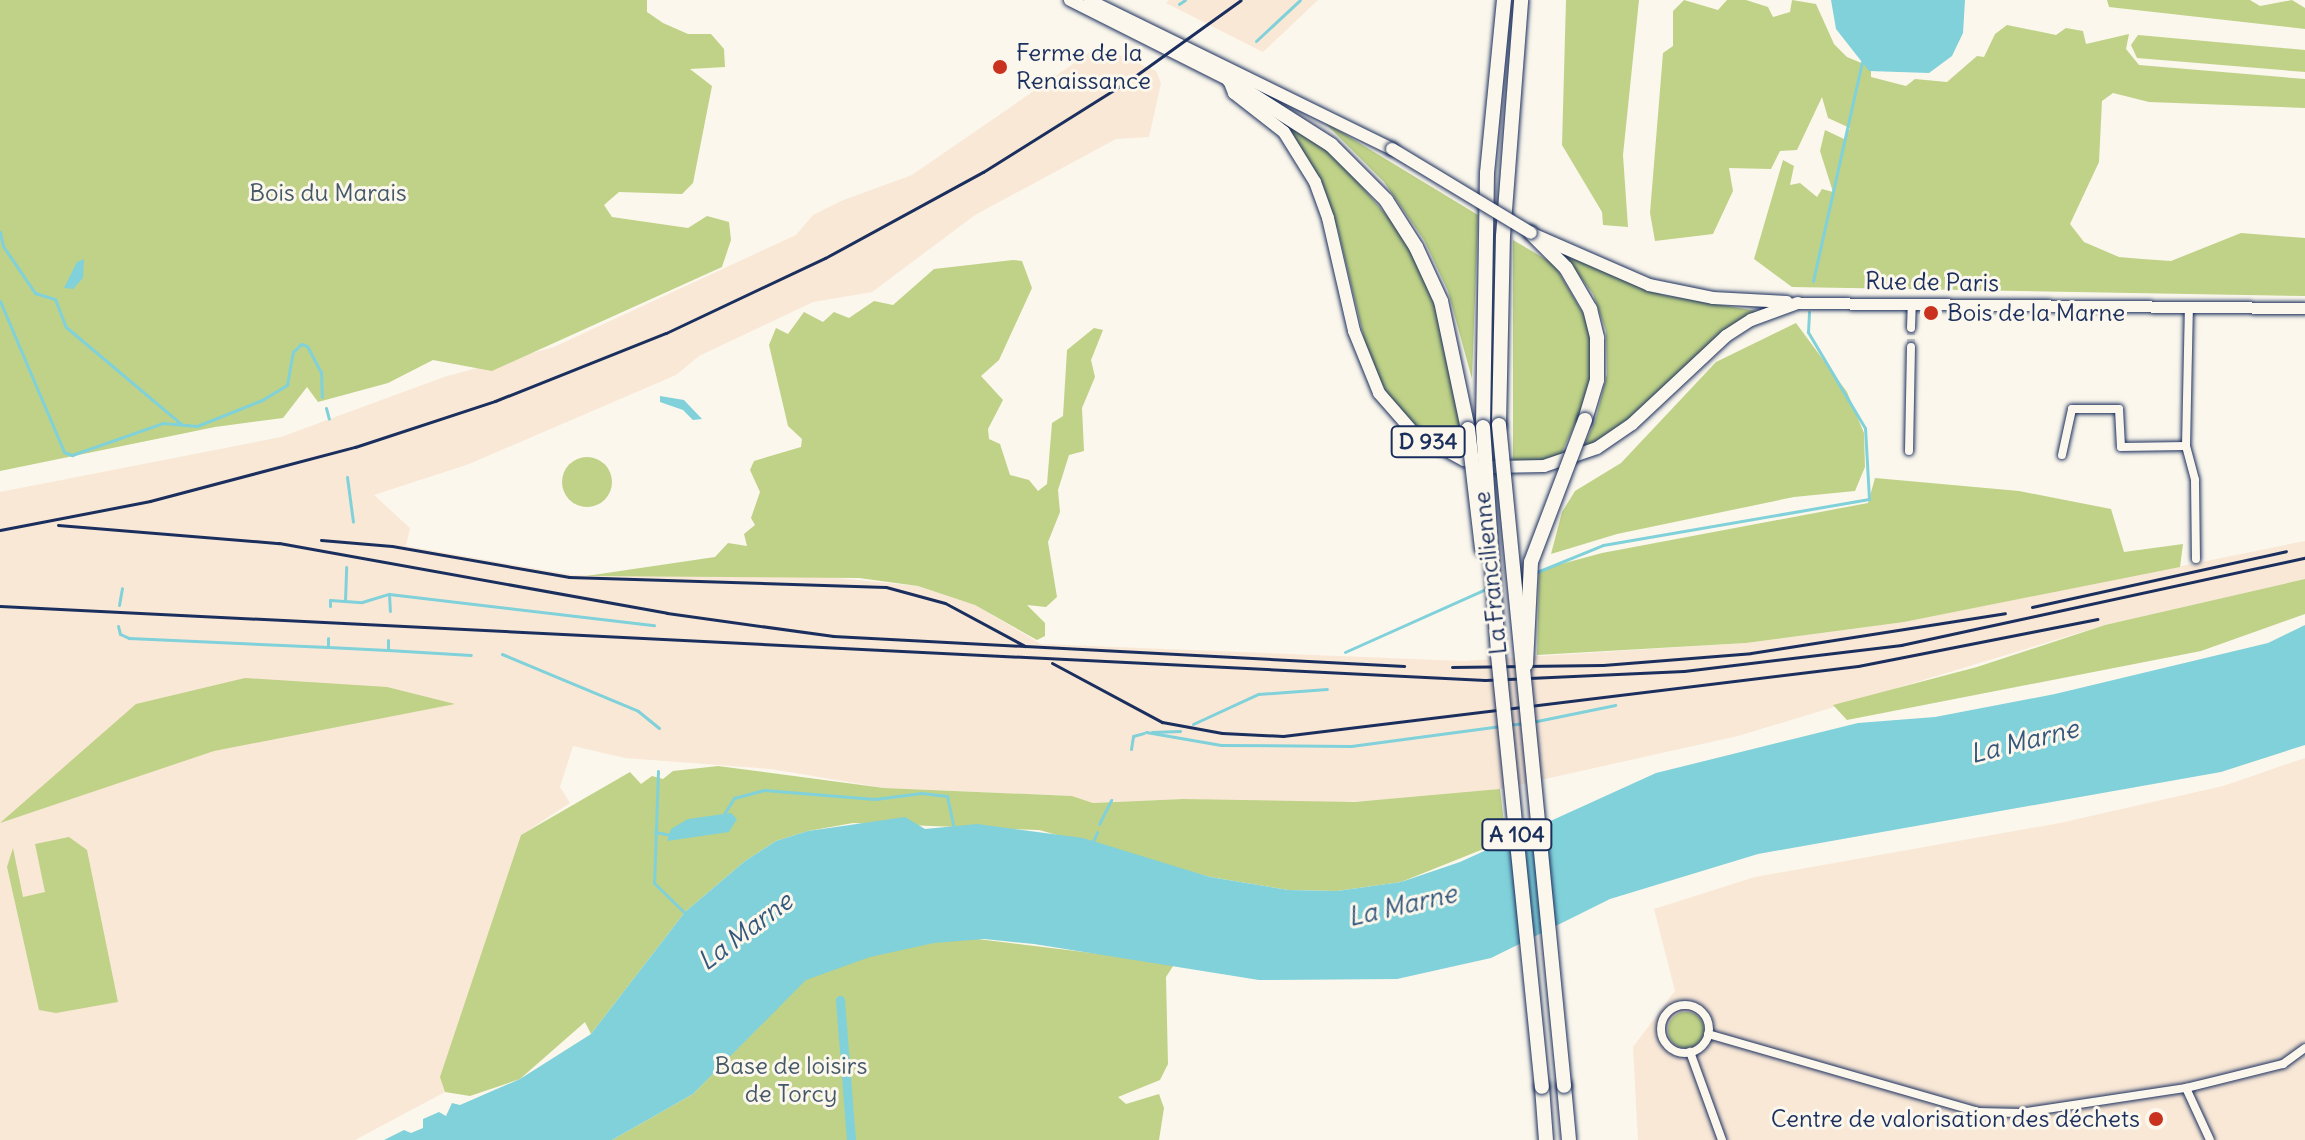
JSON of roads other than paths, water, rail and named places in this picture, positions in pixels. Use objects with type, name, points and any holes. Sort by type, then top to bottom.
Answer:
[{"type":"highway","name":"La Francilienne","points":[[1504,0],[1487,173],[1475,428],[1493,583],[1546,1140]]},
{"type":"highway","name":"La Francilienne","points":[[1521,0],[1503,236],[1499,425],[1569,1140]]},
{"type":"highway","points":[[1229,80],[1331,145],[1386,200],[1416,247],[1441,301],[1475,428]]},
{"type":"highway","points":[[1523,672],[1530,652],[1531,562],[1597,380],[1597,338],[1590,309],[1566,268],[1531,233]]},
{"type":"main road","name":"D 934","points":[[1070,0],[1229,80],[1234,93],[1284,132],[1315,182],[1336,246],[1354,331],[1379,393],[1414,433],[1464,460],[1493,467],[1544,466],[1597,448],[1632,424],[1726,336],[1751,320],[1798,303]]},
{"type":"main road","points":[[1087,0],[1392,149],[1580,259],[1649,285],[1713,298],[1798,303]]},
{"type":"main road","name":"Rue de Paris","points":[[1798,303],[2305,308]]},
{"type":"street","points":[[1911,328],[1912,304]]},
{"type":"street","points":[[2189,307],[2186,446],[2195,480],[2196,559]]},
{"type":"street","points":[[1909,451],[1911,347]]},
{"type":"street","points":[[2062,455],[2072,409],[2119,409],[2121,447],[2186,446]]},
{"type":"street","points":[[1695,1007],[1707,1018],[1708,1034],[1690,1052],[1674,1050],[1663,1039],[1662,1023],[1671,1009],[1695,1007]]},
{"type":"street","points":[[1708,1034],[1978,1112],[2020,1113],[2186,1088],[2283,1064],[2305,1048]]},
{"type":"street","points":[[1690,1052],[1722,1140]]},
{"type":"street","points":[[2186,1088],[2210,1140]]},
{"type":"water","points":[[1831,0],[1965,0],[1963,33],[1952,56],[1929,73],[1869,71],[1836,29]]},
{"type":"water","points":[[84,259],[83,278],[73,289],[64,288],[77,262]]},
{"type":"water","points":[[660,396],[684,400],[702,419],[693,420],[683,410],[660,402]]},
{"type":"water","name":"La Marne","points":[[2305,625],[2305,745],[2221,772],[1758,854],[1610,899],[1491,958],[1397,979],[1259,980],[1034,944],[984,939],[934,943],[870,957],[806,980],[693,1094],[612,1140],[384,1140],[404,1130],[411,1133],[423,1128],[423,1119],[439,1112],[446,1116],[452,1103],[460,1105],[520,1079],[591,1034],[685,912],[745,861],[776,841],[808,831],[905,817],[925,829],[977,824],[1083,838],[1210,877],[1288,890],[1337,891],[1401,882],[1460,862],[1656,773],[1858,723],[1935,717],[2055,694],[2268,643]]},
{"type":"water","points":[[731,813],[737,819],[729,832],[667,841],[671,829],[688,819]]},
{"type":"waterway","points":[[1179,4],[1185,0]]},
{"type":"waterway","points":[[1256,41],[1300,0]]},
{"type":"waterway","points":[[1813,281],[1862,62]]},
{"type":"waterway","points":[[0,232],[3,246],[35,293],[55,299],[66,327],[181,424]]},
{"type":"waterway","points":[[0,301],[64,452],[72,455],[163,423],[197,426],[262,400],[287,385],[293,352],[301,344],[307,346],[321,372],[322,397]]},
{"type":"waterway","points":[[1537,572],[1603,545],[1869,499],[1865,428],[1808,332],[1809,312]]},
{"type":"waterway","points":[[326,408],[329,419]]},
{"type":"waterway","points":[[347,477],[353,522]]},
{"type":"waterway","points":[[345,601],[346,567]]},
{"type":"waterway","points":[[119,605],[122,588]]},
{"type":"waterway","points":[[1345,652],[1488,588]]},
{"type":"waterway","points":[[389,594],[654,625]]},
{"type":"waterway","points":[[330,606],[330,600],[362,602],[389,594],[390,611]]},
{"type":"waterway","points":[[118,626],[120,634],[129,638],[328,647]]},
{"type":"waterway","points":[[328,638],[328,647],[387,650]]},
{"type":"waterway","points":[[388,640],[388,650],[471,655]]},
{"type":"waterway","points":[[502,654],[638,711],[659,728]]},
{"type":"waterway","points":[[1193,724],[1258,694],[1327,689]]},
{"type":"waterway","points":[[1532,722],[1615,705]]},
{"type":"waterway","points":[[1508,725],[1525,723]]},
{"type":"waterway","points":[[1146,732],[1221,745],[1351,746],[1501,726]]},
{"type":"waterway","points":[[1152,732],[1180,731]]},
{"type":"waterway","points":[[1131,749],[1133,736],[1144,733]]},
{"type":"waterway","points":[[658,771],[654,883],[687,915]]},
{"type":"waterway","points":[[724,814],[734,798],[764,790],[875,799],[922,793],[947,796],[954,828]]},
{"type":"waterway","points":[[1099,824],[1111,800]]},
{"type":"waterway","points":[[655,832],[671,835]]},
{"type":"waterway","points":[[1092,844],[1097,832]]},
{"type":"waterway","points":[[840,1000],[851,1140]]},
{"type":"tunnel","points":[[1911,328],[1911,347]]},
{"type":"railway","points":[[0,530],[150,501],[355,447],[495,401],[666,333],[825,258],[983,172],[1131,79],[1241,0]]},
{"type":"railway","points":[[58,525],[279,543],[667,613],[833,636],[1404,666]]},
{"type":"railway","points":[[321,540],[392,546],[569,577],[886,587],[945,603],[1025,646]]},
{"type":"railway","points":[[2032,607],[2286,551]]},
{"type":"railway","points":[[0,606],[1485,680],[1684,671],[1901,645],[2305,558]]},
{"type":"railway","points":[[1452,667],[1603,665],[1751,653],[2005,613]]},
{"type":"railway","points":[[1052,663],[1162,722],[1222,733],[1283,736],[1858,666],[2097,619]]},
{"type":"place","name":"Ferme de la Renaissance","points":[[1000,67]]},
{"type":"place","name":"Bois de la Marne","points":[[1931,313]]},
{"type":"place","name":"Centre de valorisation des déchets","points":[[2156,1119]]},
{"type":"park label","name":"Bois du Marais","points":[[328,193]]},
{"type":"park label","name":"Base de loisirs de Torcy","points":[[791,1080]]}]
